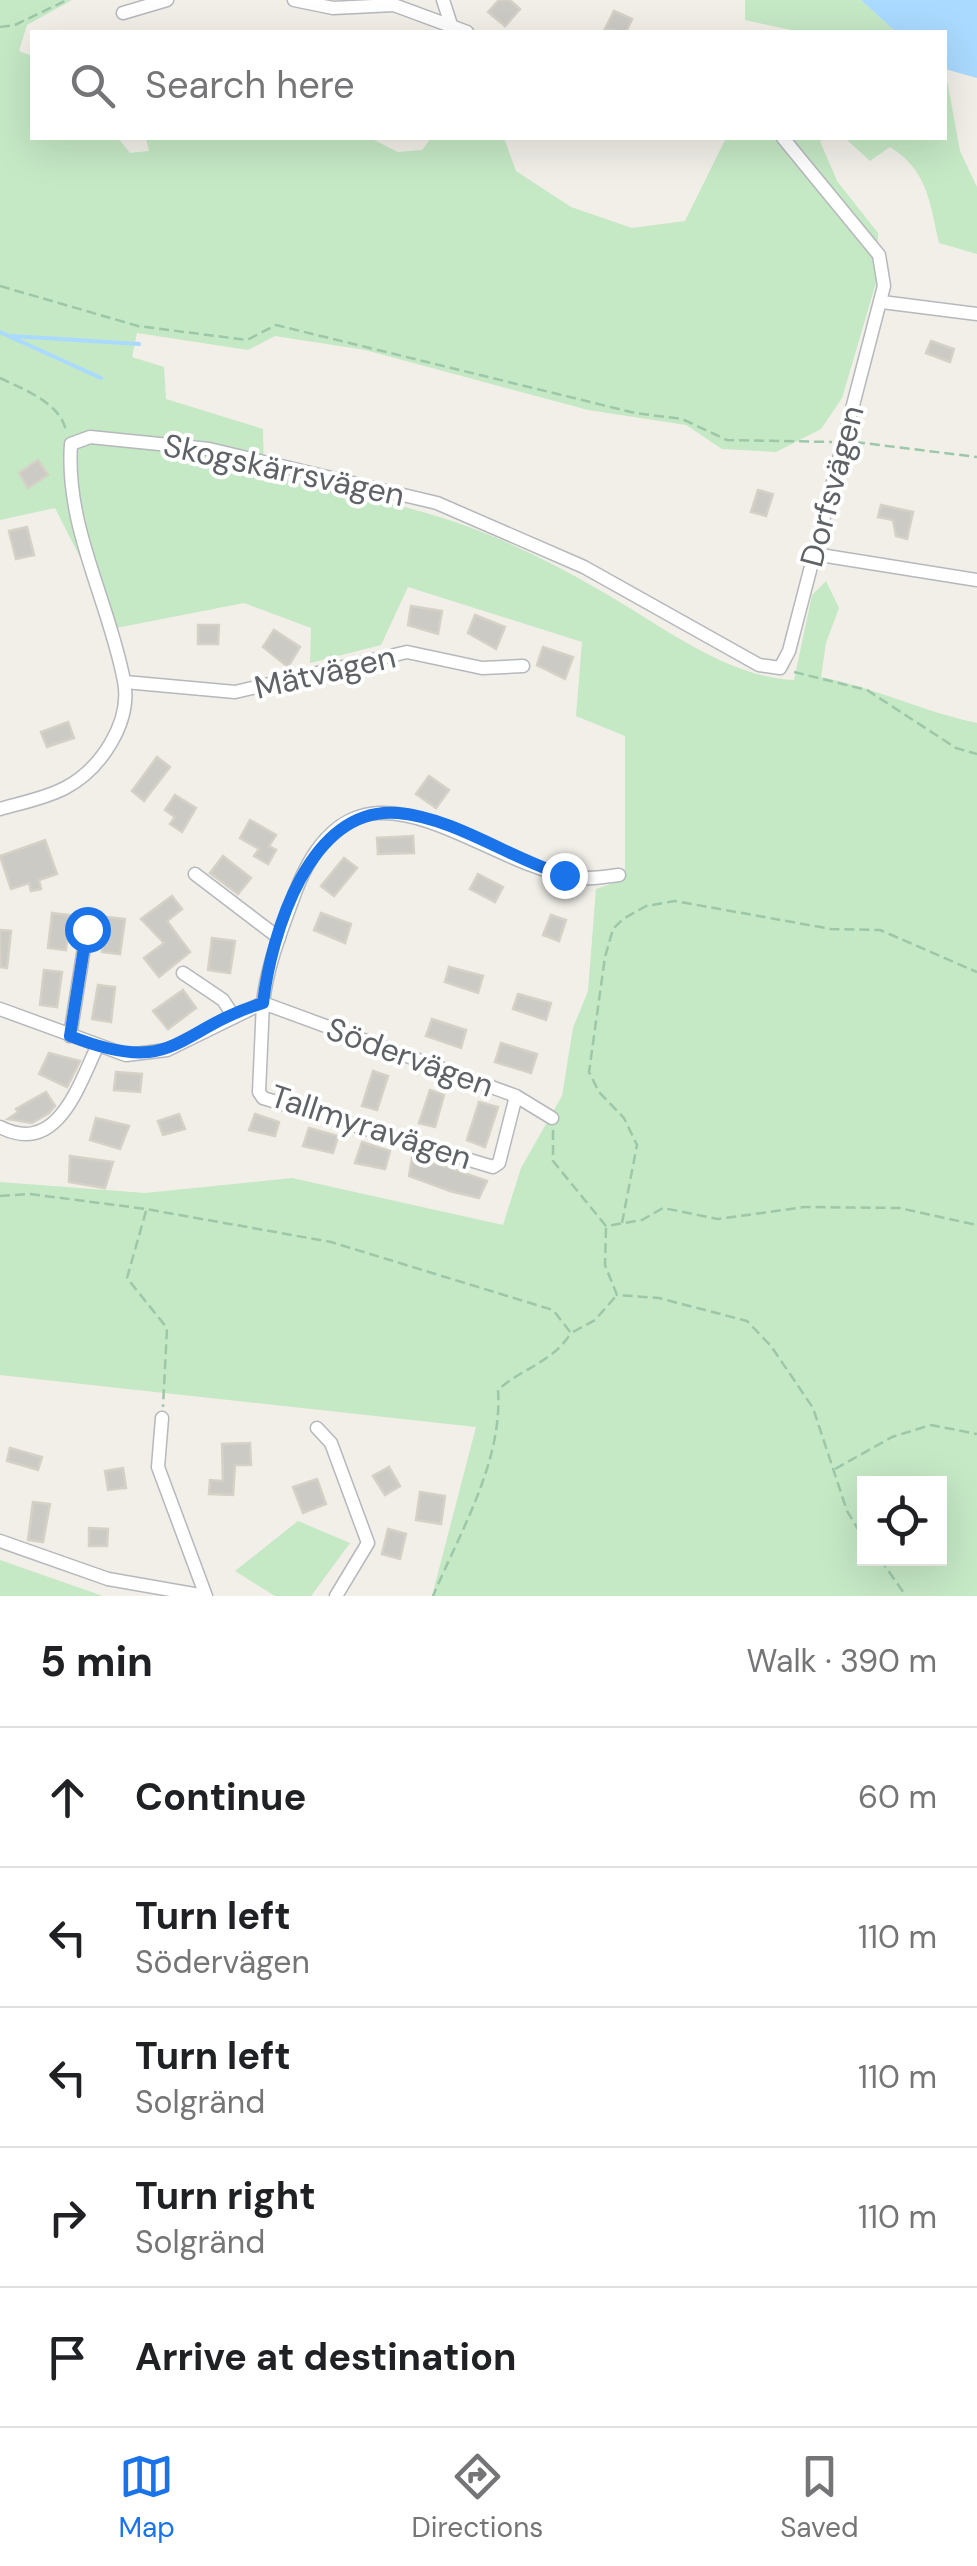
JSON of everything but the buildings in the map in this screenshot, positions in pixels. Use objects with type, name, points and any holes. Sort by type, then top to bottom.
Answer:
[{"type":"street","points":[[123,12],[168,0]]},
{"type":"street","points":[[294,0],[333,8],[394,5],[452,29]]},
{"type":"street","points":[[443,0],[452,29]]},
{"type":"street","points":[[786,140],[879,255],[882,302],[977,314]]},
{"type":"street","name":"Dorfsvägen","points":[[780,668],[790,651],[882,302]]},
{"type":"street","name":"Skogskärrsvägen","points":[[71,444],[90,437],[209,449],[437,503],[584,567],[758,666],[780,668]]},
{"type":"street","points":[[0,809],[66,788],[102,758],[120,722],[125,682],[77,522],[69,473],[71,444]]},
{"type":"street","points":[[814,554],[977,580]]},
{"type":"street","name":"Mätvägen","points":[[125,682],[235,692],[407,652],[482,668],[523,666]]},
{"type":"street","points":[[0,1009],[126,1055],[167,1050],[263,1003],[265,984],[301,879],[323,842],[338,830],[379,814],[398,812],[454,828],[512,858],[564,875],[619,876]]},
{"type":"street","points":[[196,874],[280,938]]},
{"type":"street","points":[[70,1036],[87,929]]},
{"type":"street","points":[[183,973],[223,1000],[234,1016]]},
{"type":"street","name":"Södervägen","points":[[263,1003],[516,1096],[552,1118]]},
{"type":"street","name":"Tallmyravägen","points":[[263,1003],[258,1092],[263,1098],[493,1167],[500,1162],[516,1096]]},
{"type":"street","points":[[0,1127],[20,1135],[38,1134],[60,1120],[97,1047]]},
{"type":"street","points":[[162,1418],[158,1467],[206,1596]]},
{"type":"street","points":[[317,1428],[331,1443],[368,1543],[336,1596]]},
{"type":"street","points":[[0,1541],[108,1579],[206,1596]]},
{"type":"path","points":[[0,27],[16,25],[67,0]]},
{"type":"path","points":[[0,286],[138,326],[247,340],[276,325],[682,420],[727,440],[881,442],[977,457]]},
{"type":"path","points":[[0,378],[37,395],[65,424],[71,444]]},
{"type":"path","points":[[780,668],[867,690],[956,748],[977,754]]},
{"type":"path","points":[[622,1224],[637,1145],[624,1118],[599,1092],[589,1072],[605,958],[613,929],[623,919],[646,906],[675,901],[831,929],[880,930],[977,972]]},
{"type":"path","points":[[552,1118],[554,1161],[606,1226],[605,1265],[618,1295]]},
{"type":"path","points":[[0,1196],[30,1194],[146,1209],[331,1242],[553,1310],[571,1333]]},
{"type":"path","points":[[606,1226],[642,1220],[663,1208],[718,1219],[805,1207],[880,1208],[977,1225]]},
{"type":"path","points":[[146,1209],[127,1278],[166,1328],[162,1418]]},
{"type":"path","points":[[433,1596],[477,1494],[500,1423],[498,1390],[512,1376],[559,1352],[571,1333],[595,1320],[618,1295]]},
{"type":"path","points":[[618,1295],[659,1298],[747,1321],[772,1346],[813,1408],[847,1510],[857,1527]]},
{"type":"path","points":[[834,1470],[892,1437],[931,1426],[977,1434]]},
{"type":"path","points":[[885,1566],[906,1596]]},
{"type":"green space","points":[[0,0],[72,0],[27,25],[19,51],[30,55],[30,140],[120,140],[130,153],[149,151],[146,140],[374,140],[398,152],[422,150],[430,140],[505,140],[516,171],[571,207],[632,228],[685,221],[725,140],[823,140],[837,181],[878,233],[876,283],[842,398],[821,429],[776,452],[722,449],[686,425],[588,410],[365,350],[275,336],[248,350],[137,333],[132,357],[164,367],[166,399],[263,429],[264,474],[408,508],[492,536],[561,569],[694,647],[744,670],[794,680],[812,595],[826,581],[839,608],[826,643],[821,677],[977,723],[977,1596],[432,1596],[476,1427],[0,1375],[0,1182],[145,1193],[292,1178],[503,1225],[521,1168],[562,1096],[573,1028],[588,991],[596,889],[625,879],[625,736],[576,716],[582,642],[408,587],[381,645],[310,663],[311,628],[244,603],[116,628],[55,508],[0,520]]},
{"type":"green space","points":[[745,0],[861,0],[894,30],[791,30],[745,20]]},
{"type":"green space","points":[[947,80],[960,151],[977,187],[977,254],[939,243],[925,189],[903,156],[890,147],[870,161],[847,140],[947,140]]},
{"type":"green space","points":[[298,1521],[350,1543],[311,1596],[275,1596],[235,1571]]},
{"type":"green space","points":[[0,1560],[100,1595],[102,1596],[0,1596]]},
{"type":"water","points":[[861,0],[977,0],[977,78],[947,70],[947,30],[894,30]]},
{"type":"waterway","points":[[0,332],[101,378]]},
{"type":"waterway","points":[[12,336],[139,344]]},
{"type":"route","points":[[87,929],[70,1036],[126,1055],[167,1050],[263,1003],[284,924],[310,860],[323,842],[359,819],[398,812],[454,828],[512,858],[564,875]]}]
